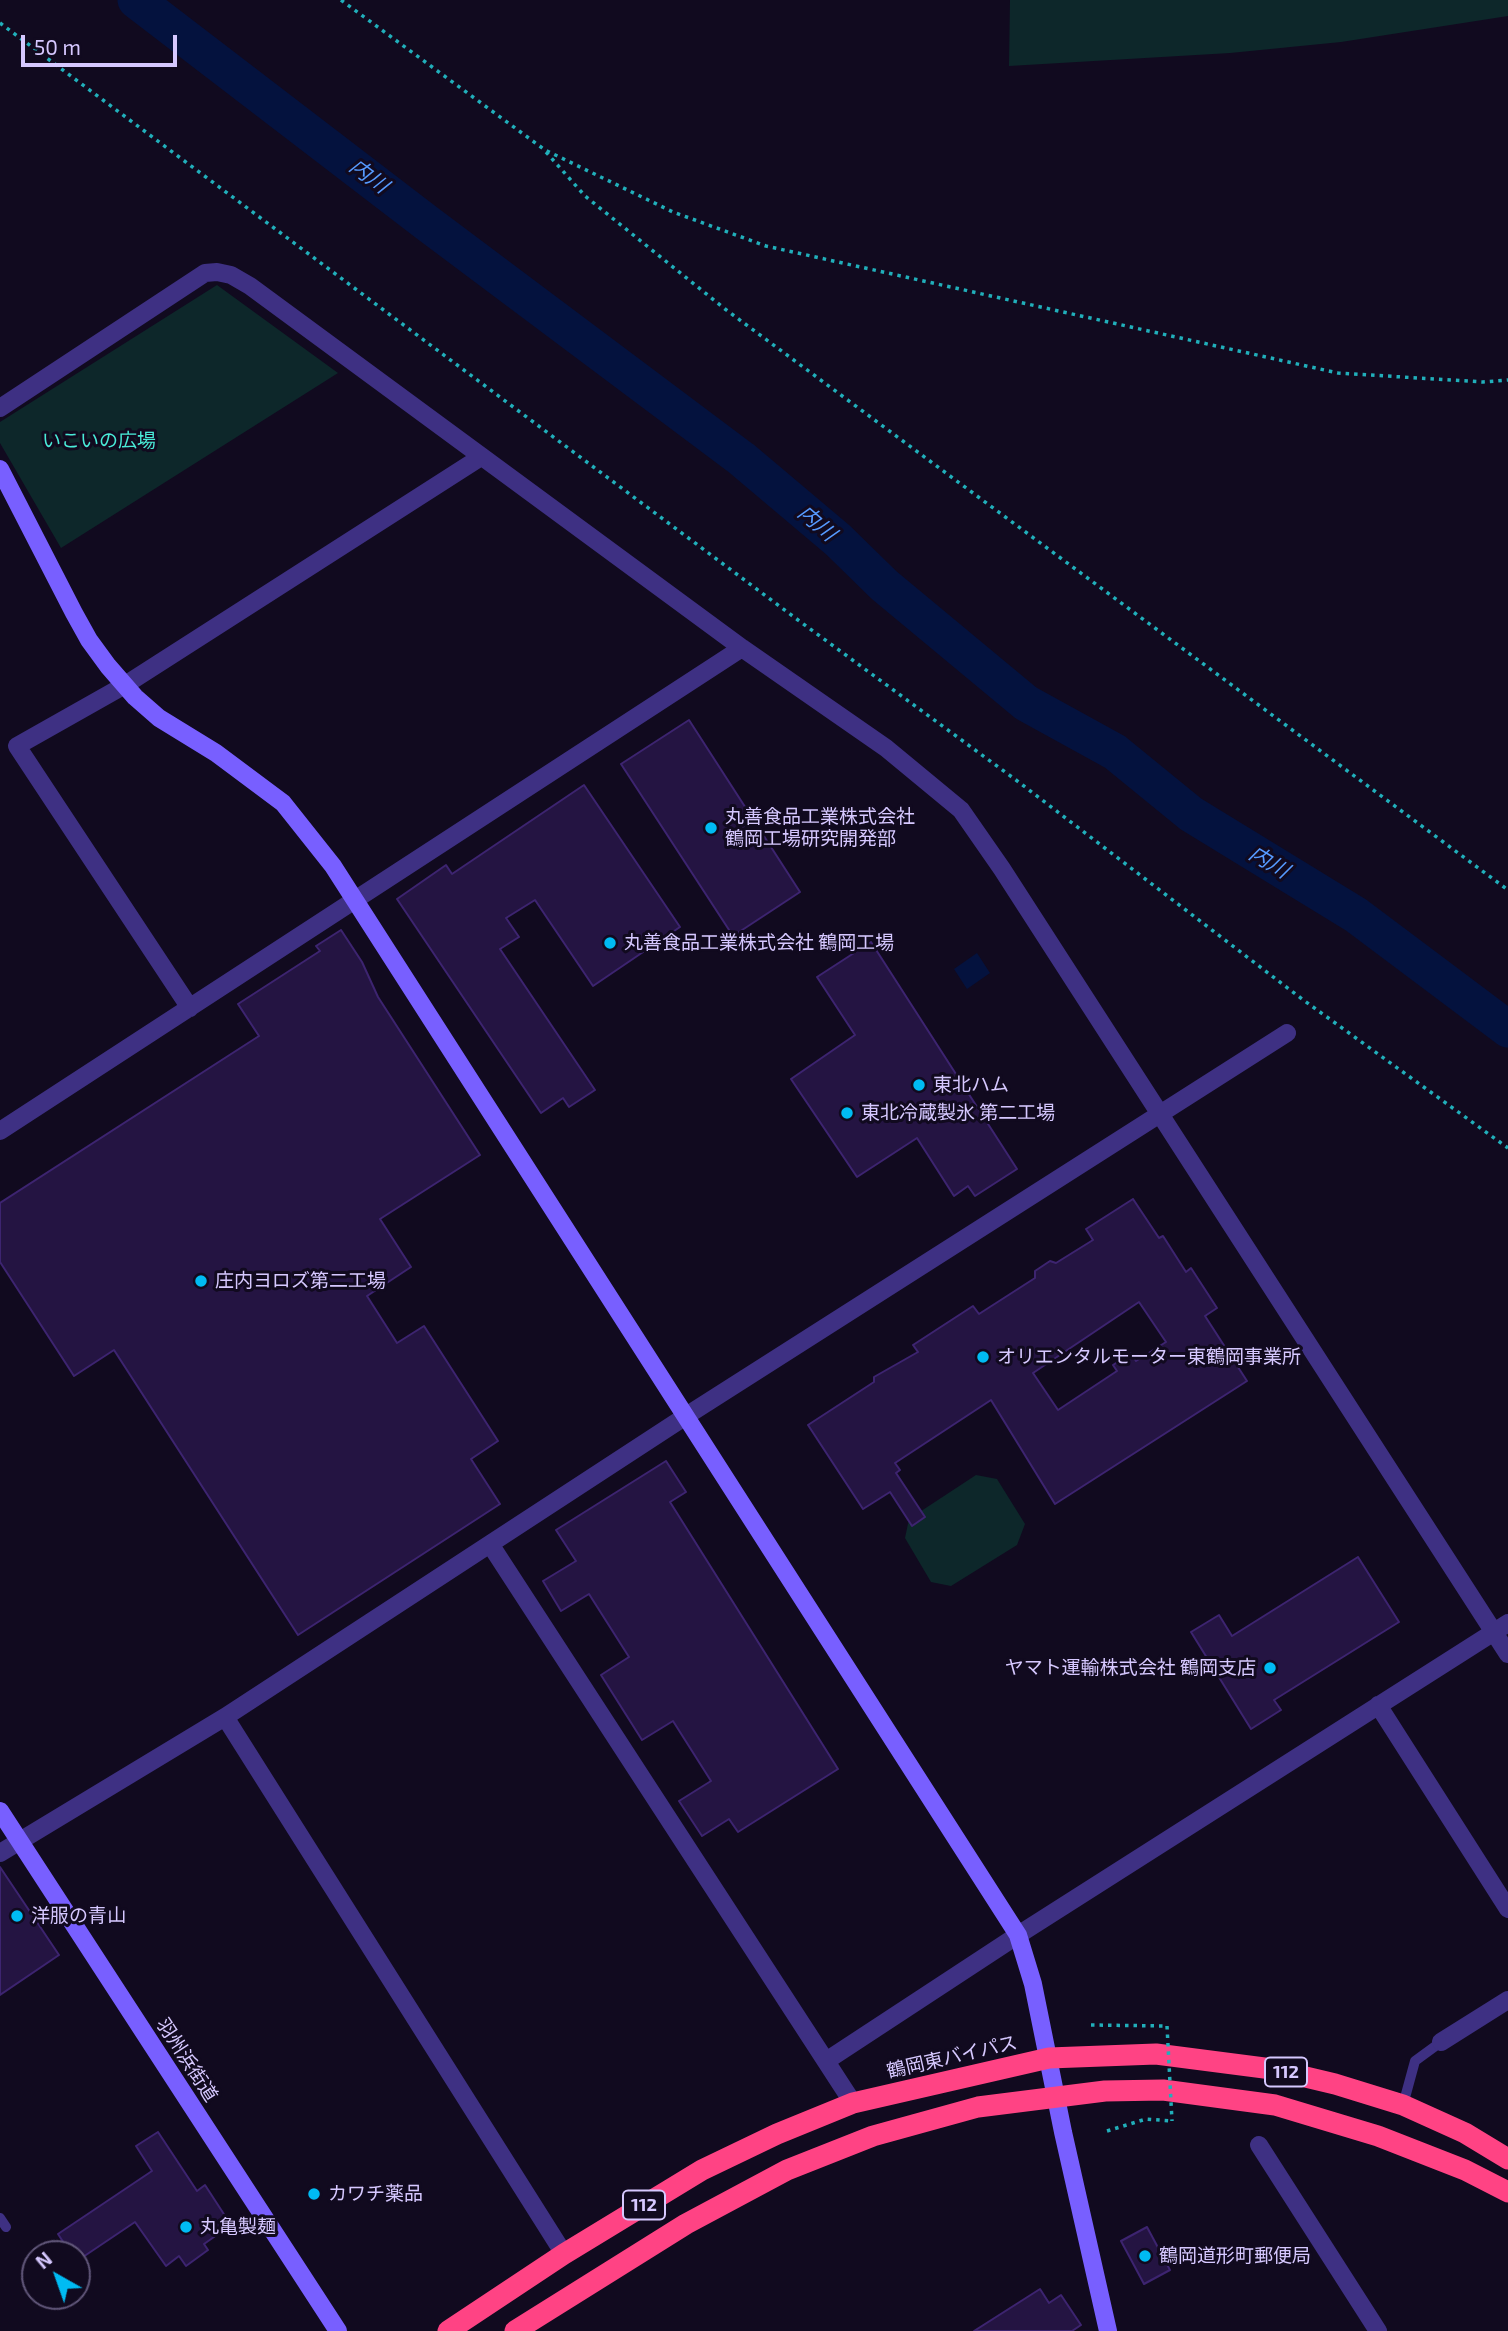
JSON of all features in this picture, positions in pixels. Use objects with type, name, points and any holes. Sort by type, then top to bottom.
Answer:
[{"type":"highway","name":"鶴岡東バイパス","points":[[448,2331],[565,2254],[702,2170],[777,2134],[853,2103],[1049,2058],[1156,2054],[1259,2067],[1335,2084],[1403,2105],[1465,2133],[1508,2158]]},
{"type":"highway","name":"112","points":[[515,2331],[626,2259],[787,2171],[873,2136],[978,2108],[1105,2091],[1163,2090],[1275,2105],[1378,2136],[1465,2170],[1508,2192]]},
{"type":"street","points":[[0,408],[205,273],[231,275],[250,286],[743,648],[886,748],[961,810],[1501,1628],[1508,1654]]},
{"type":"street","points":[[190,1008],[18,746],[125,685],[481,457]]},
{"type":"street","points":[[0,469],[89,640],[125,685],[159,718],[225,759],[283,803],[333,866],[1018,1935],[1033,1984],[1108,2331]]},
{"type":"street","points":[[0,1130],[743,648]]},
{"type":"street","points":[[0,1853],[225,1717],[686,1416],[1287,1033]]},
{"type":"street","points":[[490,1544],[853,2103]]},
{"type":"street","points":[[825,2061],[1501,1628]]},
{"type":"street","points":[[1378,1705],[1508,1909]]},
{"type":"street","points":[[225,1717],[565,2254]]},
{"type":"street","name":"羽州浜街道","points":[[0,1811],[338,2331]]},
{"type":"street","points":[[1441,2042],[1508,2000]]},
{"type":"street","points":[[1259,2145],[1378,2331]]},
{"type":"lane","points":[[1403,2105],[1415,2061],[1441,2042]]},
{"type":"path","points":[[341,0],[545,150],[673,212],[766,246],[1338,373],[1483,382],[1508,380]]},
{"type":"path","points":[[0,23],[1016,780],[1302,999],[1508,1149]]},
{"type":"path","points":[[545,150],[585,196],[725,309],[1508,890]]},
{"type":"path","points":[[1091,2025],[1167,2026],[1172,2121],[1146,2119],[1107,2131]]},
{"type":"green space","points":[[1010,0],[1508,0],[1508,16],[1341,42],[1230,53],[1009,66]]},
{"type":"green space","name":"いこいの広場","points":[[217,285],[338,373],[61,548],[0,443],[0,422]]},
{"type":"green space","points":[[976,1475],[997,1479],[1025,1524],[1017,1545],[951,1586],[931,1582],[905,1538],[909,1519]]},
{"type":"shaded area","points":[[977,953],[990,973],[967,989],[954,969]]},
{"type":"building","name":"丸善食品工業株式会社 鶴岡工場研究開発部","points":[[689,720],[800,892],[733,936],[621,764]]},
{"type":"building","name":"丸善食品工業株式会社 鶴岡工場","points":[[584,785],[680,927],[593,986],[535,900],[506,918],[519,937],[500,949],[595,1090],[569,1107],[563,1098],[541,1113],[397,899],[446,865],[452,874]]},
{"type":"building","name":"庄内ヨロズ第二工場","points":[[341,930],[362,962],[378,997],[480,1155],[380,1219],[411,1267],[367,1296],[397,1343],[424,1326],[498,1441],[471,1459],[500,1504],[298,1635],[114,1350],[74,1376],[0,1262],[0,1203],[259,1036],[238,1004],[320,951],[316,946]]},
{"type":"building","name":"東北ハム","points":[[871,942],[1017,1169],[975,1196],[968,1186],[954,1196],[917,1138],[857,1177],[791,1079],[855,1035],[817,977]]},
{"type":"building","name":"オリエンタルモーター東鶴岡事業所","points":[[1133,1199],[1159,1238],[1163,1236],[1186,1272],[1191,1268],[1217,1308],[1205,1316],[1247,1381],[1055,1504],[991,1400],[895,1463],[900,1470],[896,1473],[925,1517],[912,1526],[890,1492],[863,1509],[808,1425],[874,1382],[874,1377],[918,1352],[913,1345],[973,1306],[979,1314],[1035,1278],[1035,1271],[1050,1261],[1056,1263],[1093,1240],[1086,1229]],"holes":[[[1139,1302],[1166,1342],[1136,1361],[1131,1353],[1113,1365],[1117,1371],[1058,1410],[1033,1373]]]},
{"type":"building","points":[[666,1461],[686,1492],[670,1502],[838,1769],[738,1832],[729,1819],[702,1836],[679,1801],[711,1781],[673,1721],[642,1740],[601,1675],[629,1657],[589,1594],[561,1611],[543,1581],[576,1561],[556,1530]]},
{"type":"building","name":"ヤマト運輸株式会社 鶴岡支店","points":[[1358,1557],[1399,1622],[1274,1700],[1281,1710],[1251,1729],[1191,1632],[1219,1615],[1232,1636]]},
{"type":"building","name":"洋服の青山","points":[[0,1867],[59,1955],[0,1995]]},
{"type":"building","points":[[158,2132],[197,2191],[205,2185],[231,2225],[204,2244],[208,2250],[186,2266],[179,2256],[166,2266],[135,2222],[91,2252],[91,2240],[62,2240],[58,2234],[152,2171],[136,2146]]},
{"type":"building","points":[[1147,2227],[1170,2270],[1144,2284],[1121,2241]]},
{"type":"building","points":[[1040,2289],[1049,2303],[1061,2295],[1081,2325],[1072,2331],[974,2331]]},
{"type":"waterway","name":"内川","points":[[136,0],[742,459],[838,540],[884,585],[1026,703],[1115,752],[1191,814],[1356,915],[1508,1029]]},
{"type":"place","name":"丸善食品工業株式会社 鶴岡工場研究開発部","points":[[711,828]]},
{"type":"place","name":"丸善食品工業株式会社 鶴岡工場","points":[[610,943]]},
{"type":"place","name":"東北ハム","points":[[919,1085]]},
{"type":"place","name":"東北冷蔵製氷 第二工場","points":[[847,1113]]},
{"type":"place","name":"庄内ヨロズ第二工場","points":[[201,1281]]},
{"type":"place","name":"オリエンタルモーター東鶴岡事業所","points":[[983,1357]]},
{"type":"place","name":"ヤマト運輸株式会社 鶴岡支店","points":[[1270,1668]]},
{"type":"place","name":"洋服の青山","points":[[17,1916]]},
{"type":"place","name":"カワチ薬品","points":[[314,2194]]},
{"type":"place","name":"丸亀製麺","points":[[186,2227]]},
{"type":"place","name":"鶴岡道形町郵便局","points":[[1145,2256]]}]
